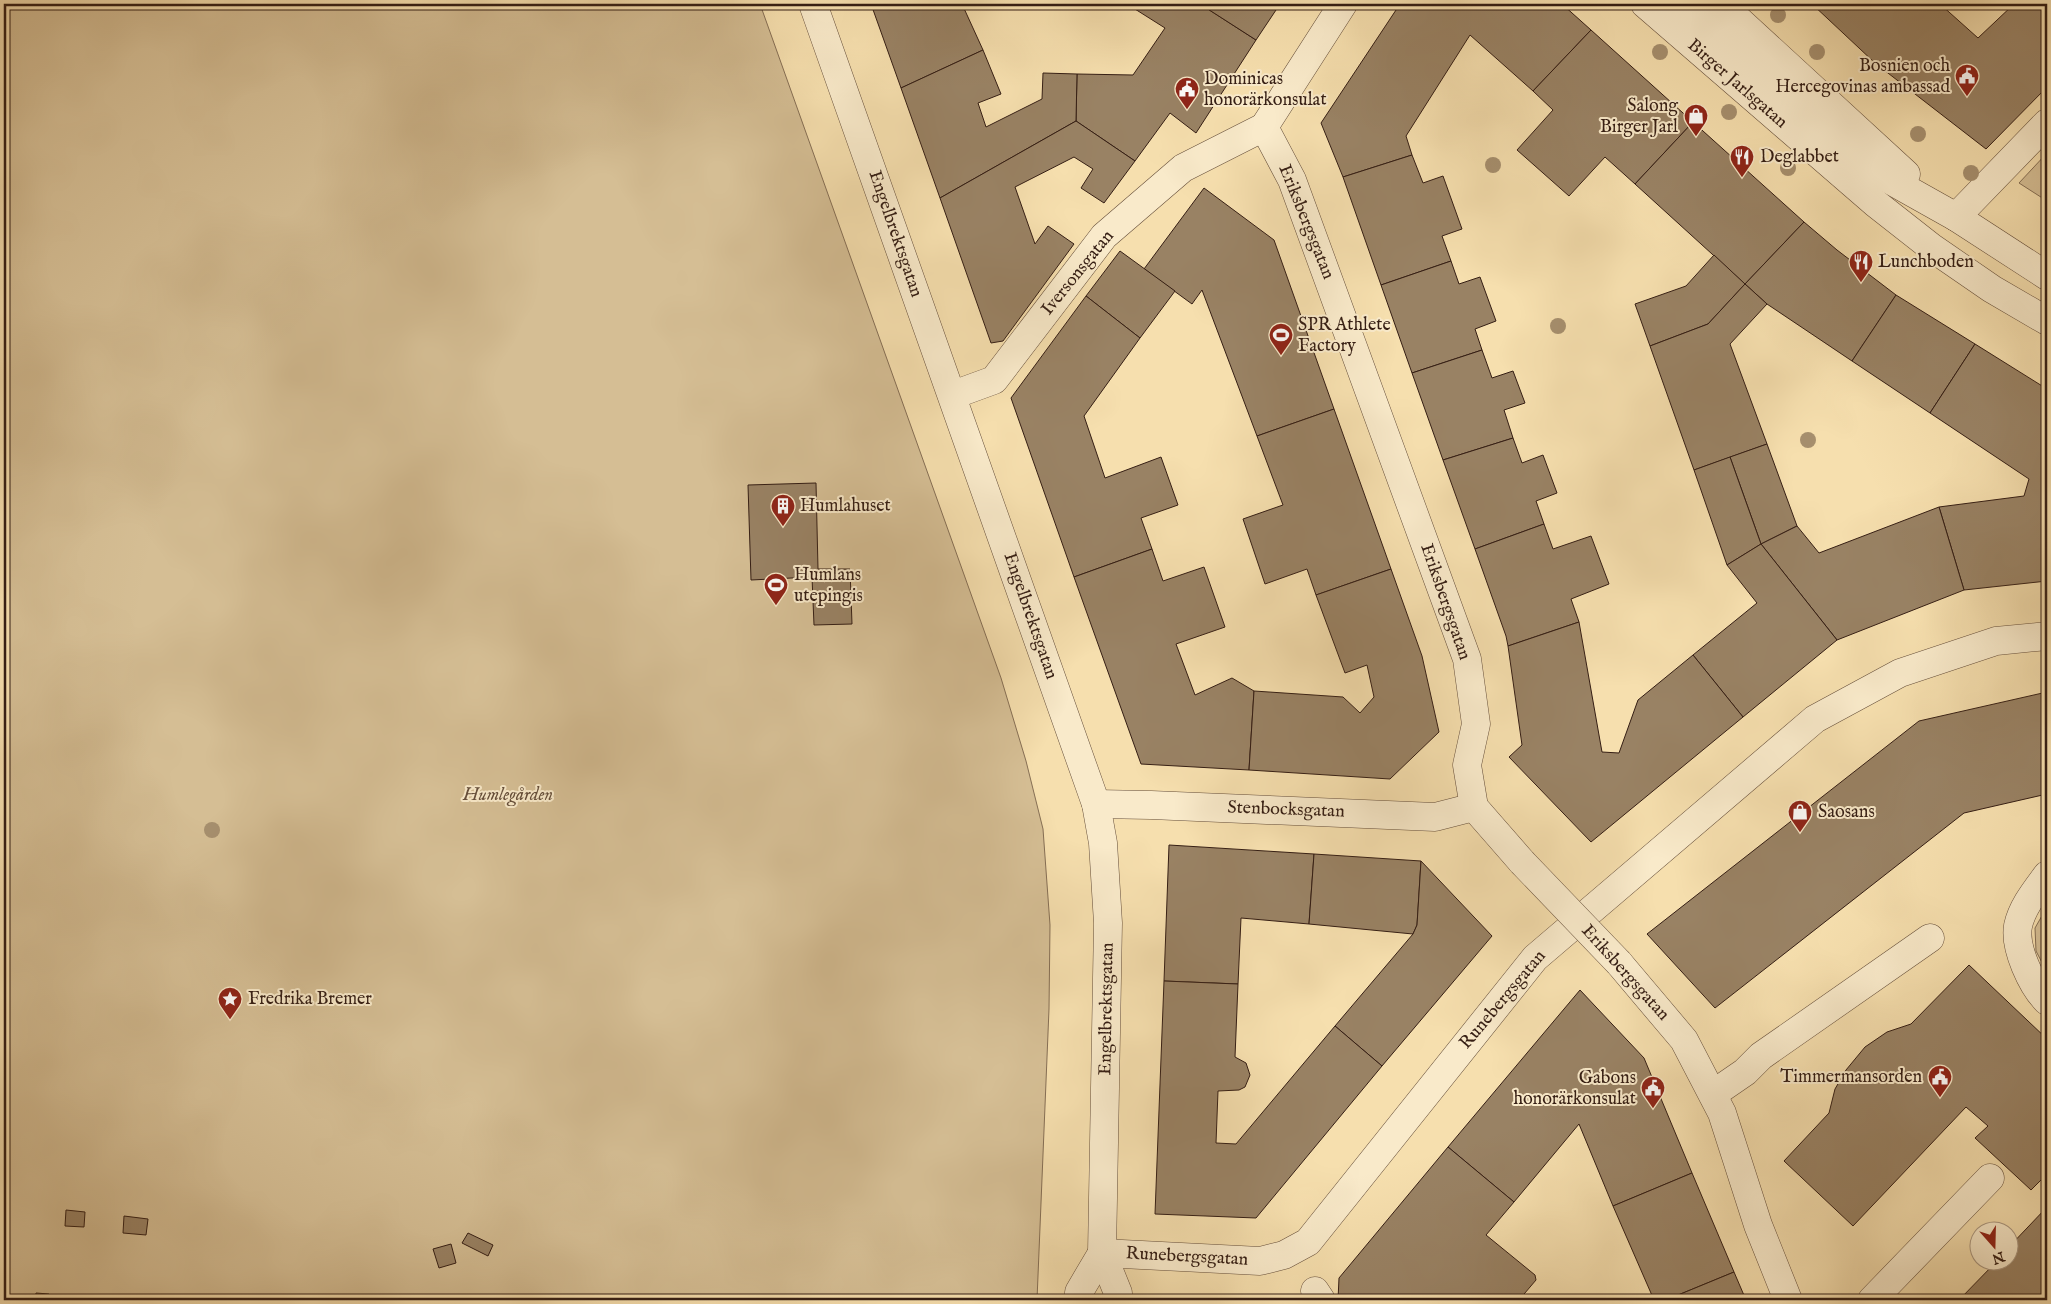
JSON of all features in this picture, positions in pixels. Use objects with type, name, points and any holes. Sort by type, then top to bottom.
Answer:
[{"type":"street","name":"Engelbrektsgatan","points":[[813,4],[953,395],[1096,804],[1103,843],[1108,923],[1102,1253],[1118,1293],[1118,1300]]},
{"type":"street","points":[[1264,127],[1343,4]]},
{"type":"street","name":"Birger Jarlsgatan","points":[[1645,4],[1875,203],[1931,247],[1992,289],[2047,321]]},
{"type":"street","name":"Birger Jarlsgatan","points":[[1683,4],[1874,172],[1956,217],[2047,276]]},
{"type":"street","name":"Birger Jarlsgatan","points":[[1721,4],[1886,157],[1956,217]]},
{"type":"street","points":[[1956,217],[2047,123]]},
{"type":"street","name":"Iversonsgatan","points":[[953,395],[994,380],[1104,236],[1183,168],[1264,127]]},
{"type":"street","name":"Eriksbergsgatan","points":[[1264,127],[1292,180],[1467,659],[1476,724],[1467,765],[1474,807],[1522,862],[1619,963],[1684,1040],[1722,1113],[1758,1225],[1788,1300]]},
{"type":"street","name":"Runebergsgatan","points":[[1102,1253],[1260,1261],[1284,1254],[1308,1242],[1535,958],[1815,720],[1900,673],[1996,641],[2047,636]]},
{"type":"street","name":"Stenbocksgatan","points":[[1096,804],[1435,817],[1474,807]]},
{"type":"street","points":[[2047,875],[2029,899],[2018,927],[2022,958],[2039,993],[2047,1001]]},
{"type":"street","points":[[1713,1094],[1745,1072],[1761,1056],[1930,938]]},
{"type":"street","points":[[1872,1300],[1990,1178]]},
{"type":"street","name":"Engelbrektsgatan","points":[[1079,1300],[1079,1292],[1102,1253]]},
{"type":"green space","name":"Humlegården","points":[[4,4],[760,4],[1001,678],[1026,761],[1043,829],[1050,925],[1049,1009],[1037,1300],[4,1300]]},
{"type":"green space","points":[[2047,153],[2047,201],[2019,183]]},
{"type":"green space","points":[[2047,907],[2047,972],[2036,951],[2035,928]]},
{"type":"building","points":[[871,4],[962,4],[983,50],[901,88]]},
{"type":"building","points":[[1127,4],[1200,4],[1256,40],[1196,133],[1170,113],[1135,161],[1076,121],[1077,74],[1133,75],[1165,28]]},
{"type":"building","points":[[1200,4],[1280,4],[1256,40]]},
{"type":"building","points":[[1400,4],[1562,4],[1591,30],[1533,91],[1470,35],[1406,136],[1412,155],[1343,177],[1321,123]]},
{"type":"building","points":[[1812,4],[1940,4],[1978,38],[2014,4],[2040,4],[2047,11],[2047,87],[1986,149],[1875,63]]},
{"type":"building","points":[[1591,30],[1693,122],[1635,184],[1605,157],[1569,196],[1517,150],[1553,110],[1533,91]]},
{"type":"building","points":[[983,50],[1001,94],[978,103],[986,127],[1042,99],[1043,73],[1077,74],[1076,121],[940,198],[901,88]]},
{"type":"building","points":[[1076,121],[1135,161],[1104,203],[1081,188],[1093,169],[1074,157],[1015,187],[1035,244],[1048,226],[1074,244],[1003,341],[991,343],[940,198]]},
{"type":"building","points":[[1693,122],[1804,222],[1745,284],[1635,184]]},
{"type":"building","points":[[1412,155],[1423,183],[1443,176],[1462,229],[1442,236],[1451,261],[1381,285],[1343,177]]},
{"type":"building","points":[[1204,188],[1274,240],[1334,409],[1257,436],[1202,290],[1192,304],[1144,269]]},
{"type":"building","points":[[1804,222],[1896,295],[1852,361],[1767,304],[1745,284]]},
{"type":"building","points":[[1120,251],[1175,291],[1140,338],[1086,296]]},
{"type":"building","points":[[1714,255],[1745,284],[1708,324],[1650,346],[1635,304],[1686,286]]},
{"type":"building","points":[[1451,261],[1459,284],[1480,277],[1496,321],[1475,329],[1482,350],[1412,373],[1381,285]]},
{"type":"building","points":[[1745,284],[1767,304],[1730,344],[1767,444],[1694,470],[1650,346],[1708,324]]},
{"type":"building","points":[[1896,295],[1975,344],[1930,413],[1852,361]]},
{"type":"building","points":[[1086,296],[1140,338],[1084,416],[1105,478],[1161,457],[1178,505],[1141,518],[1152,549],[1074,577],[1011,398]]},
{"type":"building","points":[[1975,344],[2047,389],[2047,581],[1964,590],[1939,507],[2024,496],[2029,479],[1930,413]]},
{"type":"building","points":[[1482,350],[1492,378],[1513,371],[1525,403],[1504,410],[1513,438],[1443,460],[1412,373]]},
{"type":"building","points":[[1334,409],[1391,569],[1316,595],[1307,569],[1265,584],[1243,519],[1283,505],[1257,436]]},
{"type":"building","points":[[1513,438],[1522,463],[1543,455],[1557,493],[1536,501],[1544,524],[1475,549],[1443,460]]},
{"type":"building","points":[[1767,444],[1797,526],[1761,544],[1730,457]]},
{"type":"building","points":[[1730,457],[1761,544],[1727,565],[1694,470]]},
{"type":"building","name":"Humlahuset","points":[[816,483],[818,569],[850,569],[852,624],[814,625],[812,577],[751,580],[748,485]]},
{"type":"building","points":[[1939,507],[1964,590],[1837,640],[1761,544],[1797,526],[1819,553]]},
{"type":"building","points":[[1544,524],[1553,549],[1591,536],[1609,584],[1571,599],[1579,622],[1508,646],[1475,549]]},
{"type":"building","points":[[1761,544],[1837,640],[1743,717],[1693,655],[1757,603],[1727,565]]},
{"type":"building","points":[[1152,549],[1163,581],[1204,567],[1225,627],[1176,644],[1195,695],[1232,678],[1254,691],[1249,770],[1141,764],[1074,577]]},
{"type":"building","points":[[1391,569],[1422,656],[1439,732],[1390,779],[1249,770],[1254,691],[1343,697],[1360,713],[1374,697],[1367,665],[1345,673],[1316,595]]},
{"type":"building","points":[[1579,622],[1602,752],[1619,753],[1638,700],[1693,655],[1743,717],[1591,842],[1509,757],[1522,745],[1508,646]]},
{"type":"building","points":[[2047,692],[2047,794],[1964,813],[1715,1008],[1647,934],[1919,721]]},
{"type":"building","points":[[1169,845],[1314,854],[1309,924],[1241,918],[1238,984],[1164,981]]},
{"type":"building","points":[[1314,854],[1421,861],[1417,925],[1413,934],[1309,924]]},
{"type":"building","points":[[1421,861],[1492,936],[1382,1066],[1335,1026],[1413,934],[1417,925]]},
{"type":"building","name":"Timmermansorden","points":[[1969,965],[2047,1039],[2047,1184],[2042,1179],[2031,1190],[1975,1138],[1988,1126],[1966,1107],[1853,1226],[1784,1161],[1829,1113],[1835,1089],[1846,1070],[1865,1047],[1887,1032],[1911,1024]]},
{"type":"building","points":[[1164,981],[1238,984],[1235,1057],[1246,1063],[1250,1075],[1245,1087],[1239,1090],[1218,1091],[1216,1143],[1236,1144],[1335,1026],[1382,1066],[1256,1218],[1155,1214]]},
{"type":"building","points":[[1580,990],[1644,1058],[1692,1173],[1613,1206],[1579,1124],[1514,1202],[1448,1147]]},
{"type":"building","points":[[1448,1147],[1514,1202],[1486,1235],[1535,1275],[1536,1280],[1519,1300],[1338,1300],[1339,1278]]},
{"type":"building","points":[[1692,1173],[1734,1272],[1666,1300],[1654,1300],[1613,1206]]},
{"type":"building","points":[[2047,1207],[2047,1300],[1959,1300],[1986,1272],[2018,1272],[2018,1237]]},
{"type":"building","points":[[66,1210],[85,1212],[84,1227],[65,1226]]},
{"type":"building","points":[[124,1216],[148,1219],[146,1235],[123,1233]]},
{"type":"building","points":[[468,1233],[493,1245],[488,1256],[462,1243]]},
{"type":"building","points":[[451,1244],[456,1263],[439,1268],[433,1249]]},
{"type":"building","points":[[1734,1272],[1746,1300],[1666,1300]]},
{"type":"building","points":[[36,1293],[49,1294],[49,1300],[35,1300]]},
{"type":"place","name":"Bosnien och Hercegovinas ambassad","points":[[1967,97]]},
{"type":"place","name":"Dominicas honorärkonsulat","points":[[1187,110]]},
{"type":"place","name":"Salong Birger Jarl","points":[[1696,137]]},
{"type":"place","name":"Deglabbet","points":[[1742,178]]},
{"type":"place","name":"Lunchboden","points":[[1861,283]]},
{"type":"place","name":"SPR Athlete Factory","points":[[1281,356]]},
{"type":"place","name":"Humlahuset","points":[[783,527]]},
{"type":"place","name":"Humlans utepingis","points":[[776,606]]},
{"type":"place","name":"Saosans","points":[[1800,833]]},
{"type":"place","name":"Fredrika Bremer","points":[[230,1020]]},
{"type":"place","name":"Timmermansorden","points":[[1940,1098]]},
{"type":"place","name":"Gabons honorärkonsulat","points":[[1653,1109]]}]
